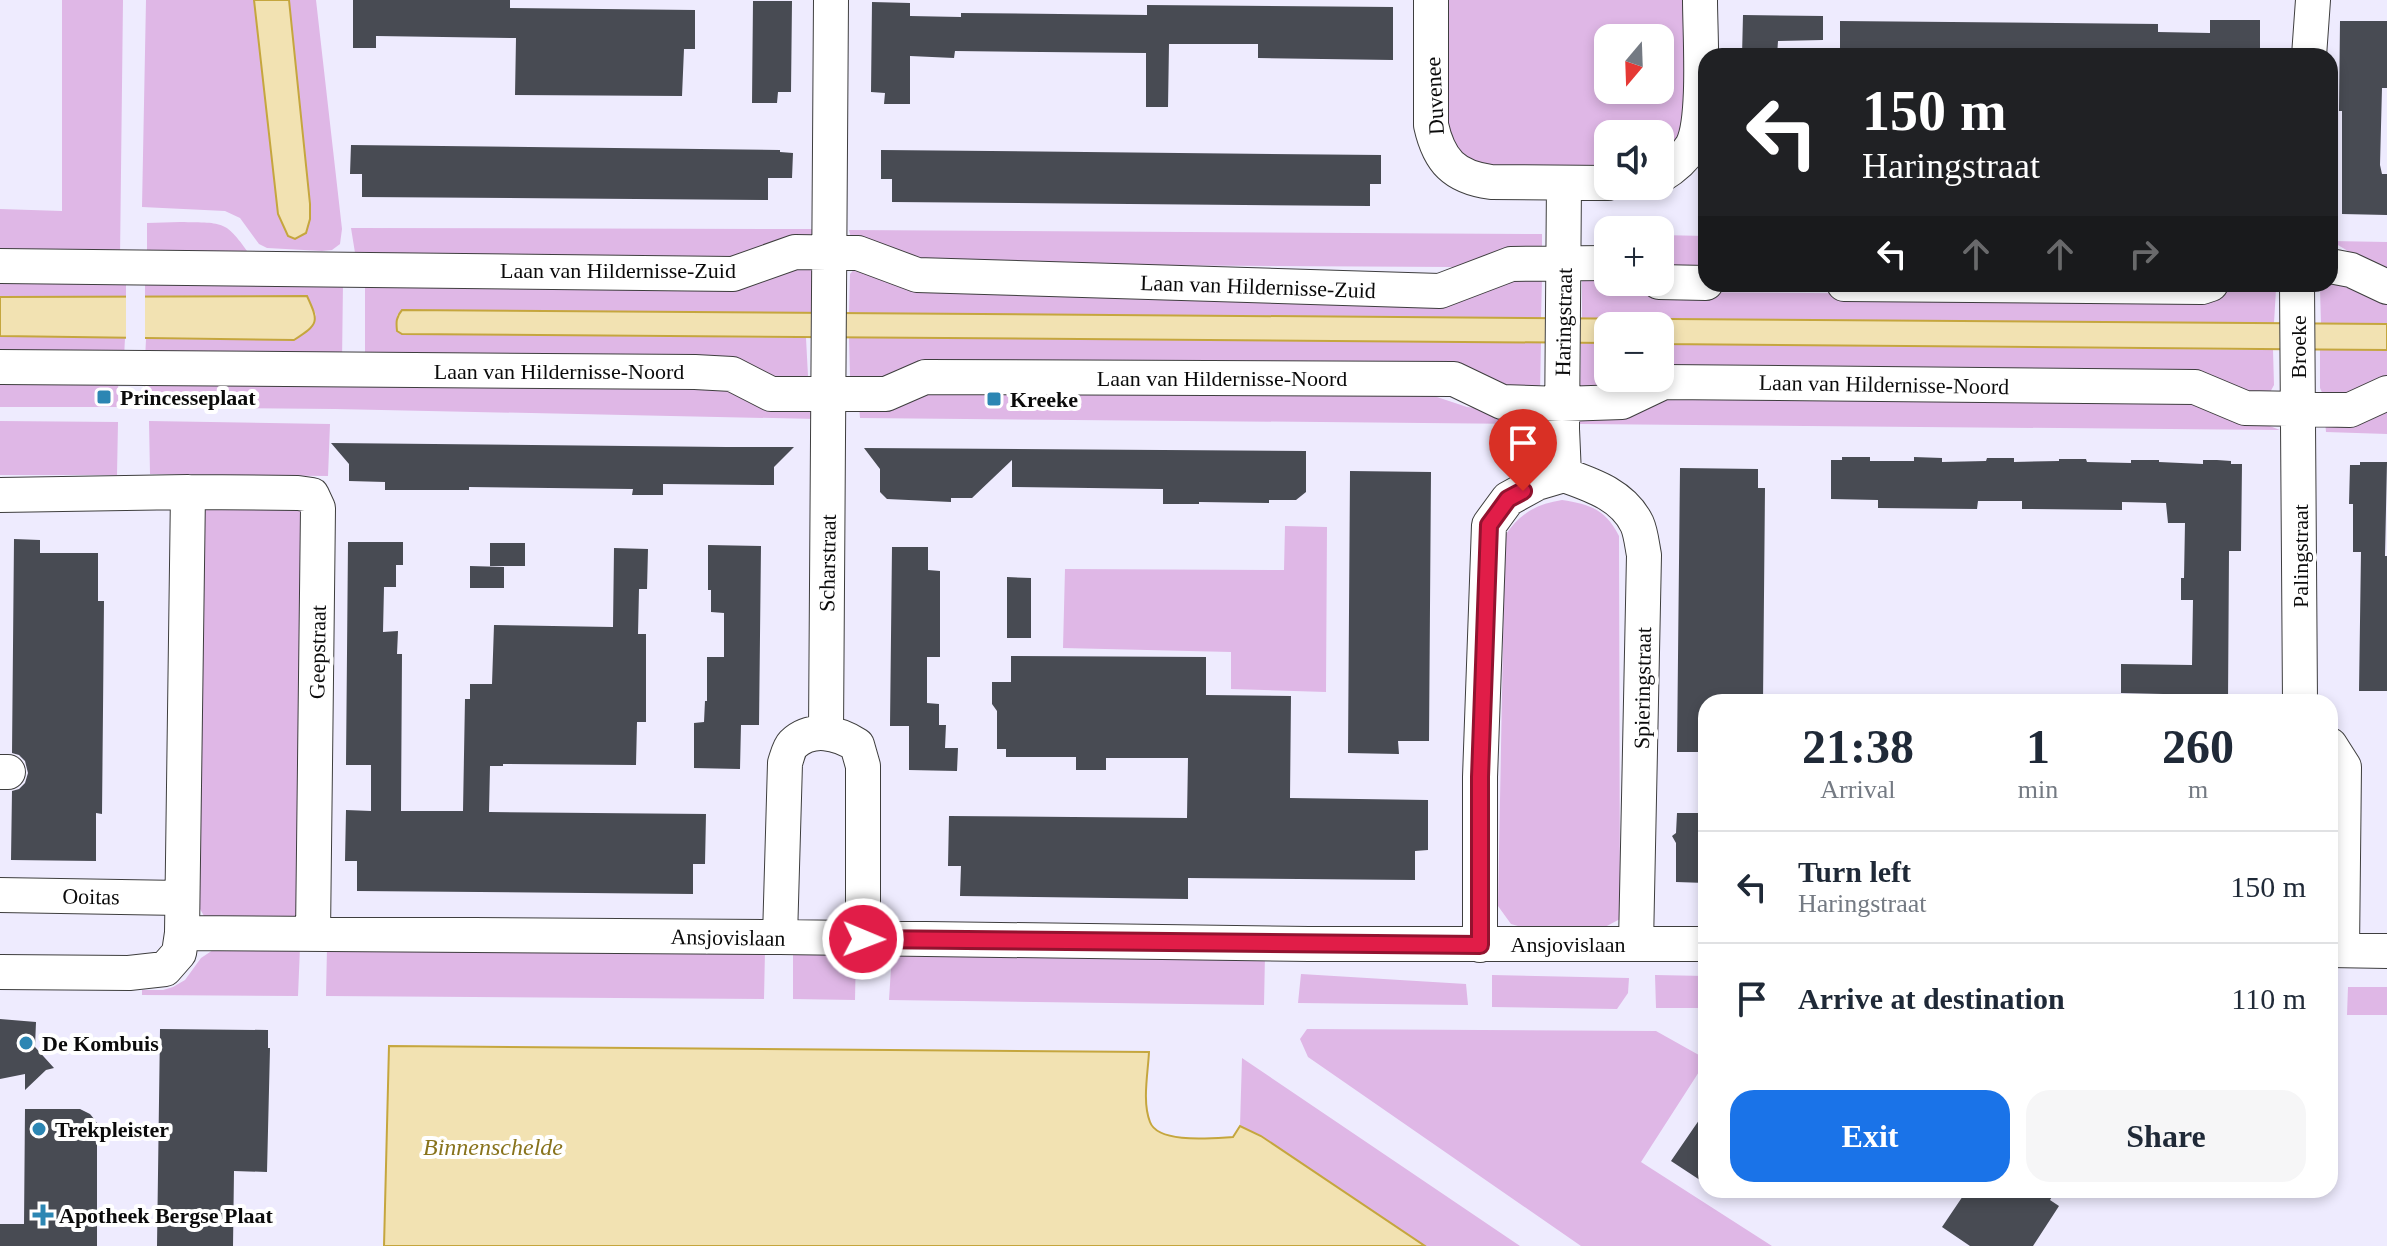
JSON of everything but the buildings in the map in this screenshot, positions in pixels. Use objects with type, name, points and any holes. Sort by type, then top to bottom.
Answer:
[{"type":"street","points":[[827,394],[831,0]]},
{"type":"street","name":"Duvenee","points":[[1431,0],[1431,125],[1435,143],[1444,159],[1457,171],[1473,179],[1491,182],[1594,183]]},
{"type":"street","points":[[1700,0],[1700,48]]},
{"type":"street","points":[[2310,48],[2313,0]]},
{"type":"street","points":[[1674,166],[1693,144],[1698,128]]},
{"type":"street","name":"Haringstraat","points":[[1564,183],[1564,475]]},
{"type":"street","name":"Laan van Hildernisse-Zuid","points":[[0,266],[733,274],[795,252],[858,253],[917,275],[1440,291],[1511,264],[1594,263]]},
{"type":"street","points":[[2338,268],[2351,270],[2387,287]]},
{"type":"street","points":[[1674,282],[1698,283]]},
{"type":"street","name":"Broeke","points":[[2298,298],[2298,410]]},
{"type":"street","name":"Laan van Hildernisse-Noord","points":[[0,367],[695,372],[732,374],[771,394],[886,394],[925,377],[1454,379],[1502,402],[1562,404],[1622,402],[1664,382],[2195,387],[2245,408],[2298,410],[2350,410],[2387,393]]},
{"type":"street","name":"Scharstraat","points":[[826,732],[827,394]]},
{"type":"street","name":"Palingstraat","points":[[2298,410],[2300,694]]},
{"type":"street","points":[[1480,945],[1480,777],[1489,525],[1508,499],[1537,483],[1564,475]]},
{"type":"street","name":"Spieringstraat","points":[[1564,475],[1597,487],[1622,503],[1637,524],[1644,555],[1636,944]]},
{"type":"street","points":[[0,495],[188,492],[182,933],[179,953],[165,969],[129,973],[0,972]]},
{"type":"street","name":"Geepstraat","points":[[188,492],[298,493],[312,495],[318,508],[313,934]]},
{"type":"street","points":[[780,937],[785,763],[792,745],[806,736],[826,732],[842,735],[857,745],[863,766],[863,939]]},
{"type":"street","points":[[2338,758],[2344,767],[2338,904]]},
{"type":"street","name":"Ooitas","points":[[0,895],[181,898]]},
{"type":"street","name":"Ansjovislaan","points":[[182,933],[1480,945],[1698,944]]},
{"type":"street","points":[[2338,950],[2387,951]]},
{"type":"shaded area","points":[[62,0],[123,0],[120,258],[0,257],[0,209],[62,211]]},
{"type":"shaded area","points":[[146,0],[254,0],[278,214],[310,219],[289,0],[316,0],[342,229],[340,244],[332,250],[322,251],[267,248],[259,244],[240,218],[225,211],[142,207]]},
{"type":"shaded area","points":[[1446,0],[1686,0],[1689,124],[1674,144],[1674,120],[1594,120],[1594,172],[1475,171],[1445,131]]},
{"type":"shaded area","points":[[147,223],[224,226],[253,259],[147,256]]},
{"type":"shaded area","points":[[351,228],[818,229],[818,236],[721,259],[356,259]]},
{"type":"shaded area","points":[[849,230],[1542,234],[1542,249],[1454,267],[959,264],[928,261],[851,238]]},
{"type":"shaded area","points":[[1674,235],[1698,236],[1698,269],[1674,269]]},
{"type":"shaded area","points":[[2338,241],[2387,242],[2387,272],[2338,245]]},
{"type":"shaded area","points":[[819,260],[819,313],[402,310],[397,315],[397,331],[402,334],[806,338],[808,376],[797,385],[365,362],[365,283]]},
{"type":"shaded area","points":[[858,265],[1542,278],[1541,318],[849,313],[850,274]]},
{"type":"shaded area","points":[[1582,276],[1594,277],[1594,296],[1674,296],[1674,292],[2206,296],[2220,292],[2276,292],[2274,323],[1674,319],[1674,312],[1594,312],[1594,318],[1582,318]]},
{"type":"shaded area","points":[[126,278],[126,297],[0,297],[0,279]]},
{"type":"shaded area","points":[[145,278],[343,282],[342,362],[145,360],[146,339],[294,340],[316,315],[307,296],[145,298]]},
{"type":"shaded area","points":[[2338,281],[2387,296],[2387,324],[2321,324],[2320,292],[2338,292]]},
{"type":"shaded area","points":[[0,336],[125,338],[124,358],[0,359]]},
{"type":"shaded area","points":[[849,337],[1541,342],[1540,394],[880,381],[850,377]]},
{"type":"shaded area","points":[[1581,343],[1594,343],[1594,391],[1580,393]]},
{"type":"shaded area","points":[[1674,344],[2273,350],[2274,385],[2267,398],[1674,374]]},
{"type":"shaded area","points":[[2320,349],[2387,350],[2387,383],[2325,399],[2320,388]]},
{"type":"shaded area","points":[[0,382],[118,382],[119,407],[0,407]]},
{"type":"shaded area","points":[[144,382],[714,386],[817,409],[817,419],[144,407]]},
{"type":"shaded area","points":[[933,383],[1431,395],[1467,407],[1540,416],[1540,424],[860,418],[859,406]]},
{"type":"shaded area","points":[[1675,394],[2158,397],[2215,405],[2280,430],[1580,424],[1580,416]]},
{"type":"shaded area","points":[[2387,403],[2387,434],[2326,432],[2325,419]]},
{"type":"shaded area","points":[[0,421],[118,422],[117,475],[0,475]]},
{"type":"shaded area","points":[[149,421],[330,424],[328,476],[150,474]]},
{"type":"shaded area","points":[[1562,500],[1603,514],[1619,536],[1620,919],[1605,927],[1525,928],[1511,924],[1498,906],[1505,536],[1529,511]]},
{"type":"shaded area","points":[[204,507],[307,507],[303,922],[217,922],[204,916],[196,902]]},
{"type":"shaded area","points":[[1285,526],[1327,527],[1326,692],[1231,689],[1231,652],[1063,648],[1065,569],[1284,570]]},
{"type":"shaded area","points":[[300,947],[298,996],[142,995],[142,990],[163,990],[185,980],[201,958],[216,948]]},
{"type":"shaded area","points":[[327,947],[765,950],[764,999],[326,996]]},
{"type":"shaded area","points":[[793,951],[856,951],[855,1000],[793,999]]},
{"type":"shaded area","points":[[892,953],[1265,955],[1264,1005],[889,1000]]},
{"type":"shaded area","points":[[1301,974],[1466,984],[1468,1005],[1298,1003]]},
{"type":"shaded area","points":[[1492,975],[1629,978],[1628,993],[1617,1009],[1492,1007]]},
{"type":"shaded area","points":[[1655,975],[1698,976],[1698,1008],[1656,1008]]},
{"type":"shaded area","points":[[2348,987],[2387,987],[2387,1015],[2347,1015]]},
{"type":"shaded area","points":[[1307,1029],[1656,1031],[1698,1055],[1698,1073],[1641,1162],[1772,1246],[1581,1246],[1308,1057],[1300,1039]]},
{"type":"shaded area","points":[[1242,1058],[1520,1246],[1425,1246],[1261,1136],[1240,1126]]},
{"type":"water","points":[[254,0],[289,0],[310,204],[306,233],[295,239],[288,236],[278,214]]},
{"type":"water","points":[[307,296],[314,312],[314,322],[294,340],[0,336],[0,297]]},
{"type":"water","points":[[402,310],[1594,318],[1594,343],[402,334],[397,331]]},
{"type":"water","points":[[1674,319],[2387,324],[2387,350],[1674,344]]},
{"type":"water","name":"Binnenschelde","points":[[389,1046],[1149,1052],[1146,1106],[1155,1129],[1175,1137],[1213,1138],[1233,1137],[1240,1126],[1261,1136],[1425,1246],[384,1246]]},
{"type":"pier","points":[[126,293],[145,294],[145,343],[126,342]]},
{"type":"place","name":"Princesseplaat","points":[[104,397]]},
{"type":"place","name":"Kreeke","points":[[994,399]]},
{"type":"place","name":"De Kombuis","points":[[26,1043]]},
{"type":"place","name":"Trekpleister","points":[[39,1129]]},
{"type":"place","name":"Apotheek Bergse Plaat","points":[[43,1215]]},
{"type":"route","points":[[863,939],[1480,945],[1480,777],[1489,525],[1508,499],[1523,491]]}]
